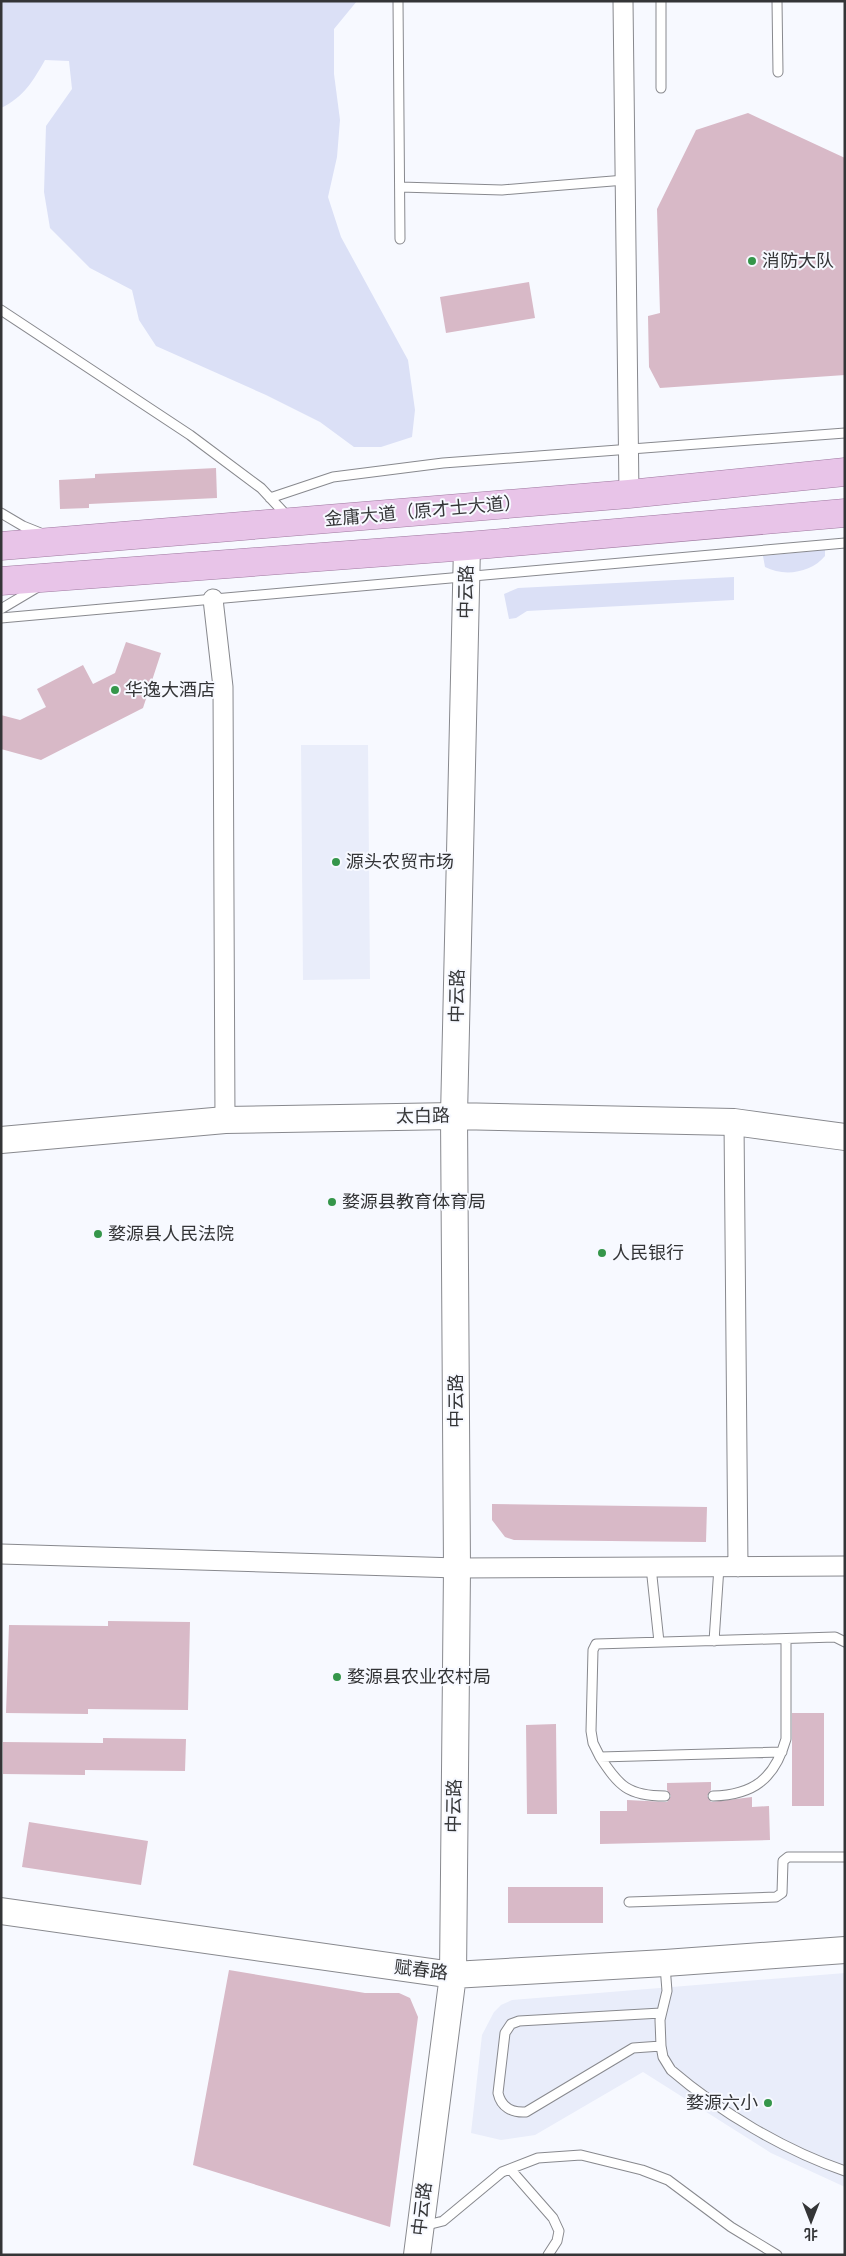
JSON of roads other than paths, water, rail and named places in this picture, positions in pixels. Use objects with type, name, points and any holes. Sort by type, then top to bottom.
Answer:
[{"type":"main road","name":"金庸大道（原才士大道）","points":[[1,546],[630,494],[845,472]]},
{"type":"main road","name":"金庸大道（原才士大道）","points":[[1,581],[467,546],[845,513]]},
{"type":"street","points":[[623,1],[630,494]]},
{"type":"street","name":"中云路","points":[[416,2255],[452,1975],[457,1568],[454,1116],[467,546]]},
{"type":"street","points":[[212,599],[223,687],[225,1120]]},
{"type":"street","name":"太白路","points":[[1,1140],[225,1120],[454,1116],[734,1122],[845,1137]]},
{"type":"street","points":[[729,1567],[734,1122]]},
{"type":"street","points":[[1,1554],[457,1568],[845,1566]]},
{"type":"street","name":"赋春路","points":[[1,1911],[452,1975],[665,1963],[845,1950]]},
{"type":"lane","points":[[398,1],[400,239]]},
{"type":"lane","points":[[661,88],[662,1]]},
{"type":"lane","points":[[777,1],[778,72]]},
{"type":"lane","points":[[400,188],[502,190],[625,180]]},
{"type":"lane","points":[[1,310],[190,435],[261,488],[293,522]]},
{"type":"lane","points":[[270,498],[333,477],[443,463],[845,433]]},
{"type":"lane","points":[[1,513],[23,526],[61,541]]},
{"type":"lane","points":[[1,618],[845,544]]},
{"type":"lane","points":[[1,608],[60,576]]},
{"type":"lane","points":[[651,1567],[659,1642]]},
{"type":"lane","points":[[714,1641],[729,1567]]},
{"type":"lane","points":[[665,1796],[643,1795],[626,1789],[616,1780],[593,1743],[591,1731],[592,1650],[596,1644],[835,1637],[845,1642]]},
{"type":"lane","points":[[713,1796],[741,1792],[760,1784],[772,1772],[782,1752],[786,1739],[786,1639]]},
{"type":"lane","points":[[600,1757],[782,1752]]},
{"type":"lane","points":[[629,1902],[776,1897],[782,1893],[783,1862],[788,1857],[845,1857]]},
{"type":"lane","points":[[665,1963],[667,1991],[661,2014],[661,2046],[663,2057],[672,2070],[753,2129],[816,2161],[845,2171]]},
{"type":"lane","points":[[661,2014],[519,2021],[511,2024],[505,2033],[498,2093],[500,2101],[513,2111],[526,2112],[633,2048],[661,2046]]},
{"type":"lane","points":[[420,2226],[443,2221],[502,2172],[538,2158],[581,2155],[642,2170],[668,2180],[731,2227],[777,2255]]},
{"type":"lane","points":[[510,2169],[553,2218],[560,2231],[548,2255]]},
{"type":"place","name":"消防大队","points":[[752,261]]},
{"type":"place","name":"华逸大酒店","points":[[115,690]]},
{"type":"place","name":"源头农贸市场","points":[[336,862]]},
{"type":"place","name":"婺源县教育体育局","points":[[332,1202]]},
{"type":"place","name":"婺源县人民法院","points":[[98,1234]]},
{"type":"place","name":"人民银行","points":[[602,1253]]},
{"type":"place","name":"婺源县农业农村局","points":[[337,1677]]},
{"type":"place","name":"婺源六小","points":[[768,2103]]}]
